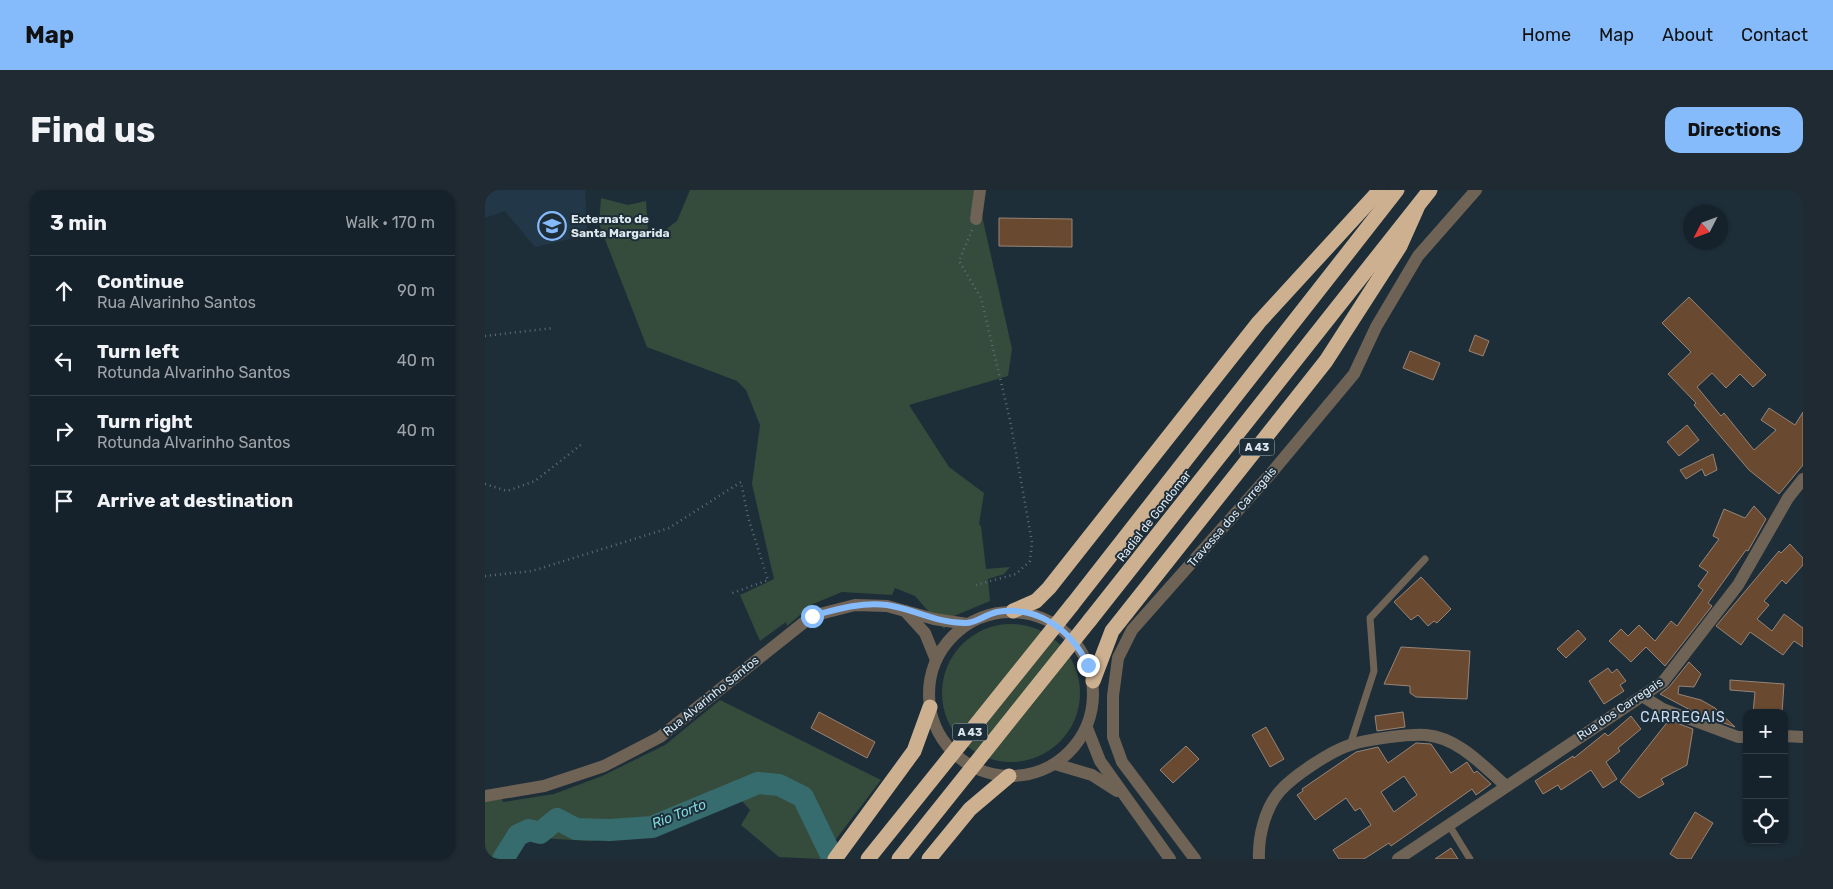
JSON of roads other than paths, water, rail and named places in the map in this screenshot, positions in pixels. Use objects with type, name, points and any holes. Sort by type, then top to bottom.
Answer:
[{"type":"highway","points":[[1013,611],[1035,601],[1049,588],[1259,322],[1380,190]]},
{"type":"highway","name":"Radial de Gondomar","points":[[868,859],[1072,605],[1397,190]]},
{"type":"highway","name":"Radial de Gondomar","points":[[899,859],[1430,190]]},
{"type":"highway","name":"A 43","points":[[1093,681],[1112,630],[1326,361],[1400,246],[1417,208]]},
{"type":"highway","points":[[835,859],[914,751],[930,707]]},
{"type":"highway","points":[[929,859],[970,808],[1009,776]]},
{"type":"street","points":[[976,219],[980,190]]},
{"type":"street","name":"Travessa dos Carregais","points":[[1195,859],[1122,762],[1113,737],[1113,696],[1118,658],[1132,630],[1273,472],[1354,374],[1376,327],[1418,256],[1476,190]]},
{"type":"street","name":"Rua dos Carregais","points":[[1399,859],[1663,682],[1738,584],[1788,498],[1803,479]]},
{"type":"street","name":"Rua Alvarinho Santos","points":[[485,796],[544,786],[604,766],[660,737],[812,616],[855,605],[887,606],[904,609],[934,620],[967,624]]},
{"type":"street","points":[[904,609],[925,633],[936,660]]},
{"type":"street","points":[[1013,611],[1045,618],[1071,637],[1081,650],[1093,681],[1092,712],[1087,728],[1068,754],[1055,764],[1025,775],[1009,776],[978,769],[951,750],[941,738],[930,707],[931,675],[943,646],[967,624],[997,612],[1013,611]]},
{"type":"street","points":[[1642,696],[1653,705],[1670,712],[1738,737],[1743,737]]},
{"type":"street","points":[[1087,728],[1100,761],[1122,794],[1171,859]]},
{"type":"street","points":[[1259,859],[1262,830],[1268,810],[1280,791],[1301,774],[1350,745],[1374,740],[1427,735],[1465,750],[1506,786]]},
{"type":"street","points":[[1788,736],[1803,737]]},
{"type":"street","points":[[1055,764],[1092,775],[1122,794]]},
{"type":"lane","points":[[1350,745],[1374,671],[1370,618],[1425,559]]},
{"type":"lane","points":[[1449,825],[1470,859]]},
{"type":"waterway","name":"Rio Torto","points":[[503,859],[518,835],[529,830],[540,833],[557,819],[576,829],[610,830],[652,827],[758,783],[779,785],[803,797],[833,859]]},
{"type":"place","name":"Externato de Santa Margarida","points":[[552,226]]},
{"type":"district","name":"CARREGAIS","points":[[1683,717]]}]
